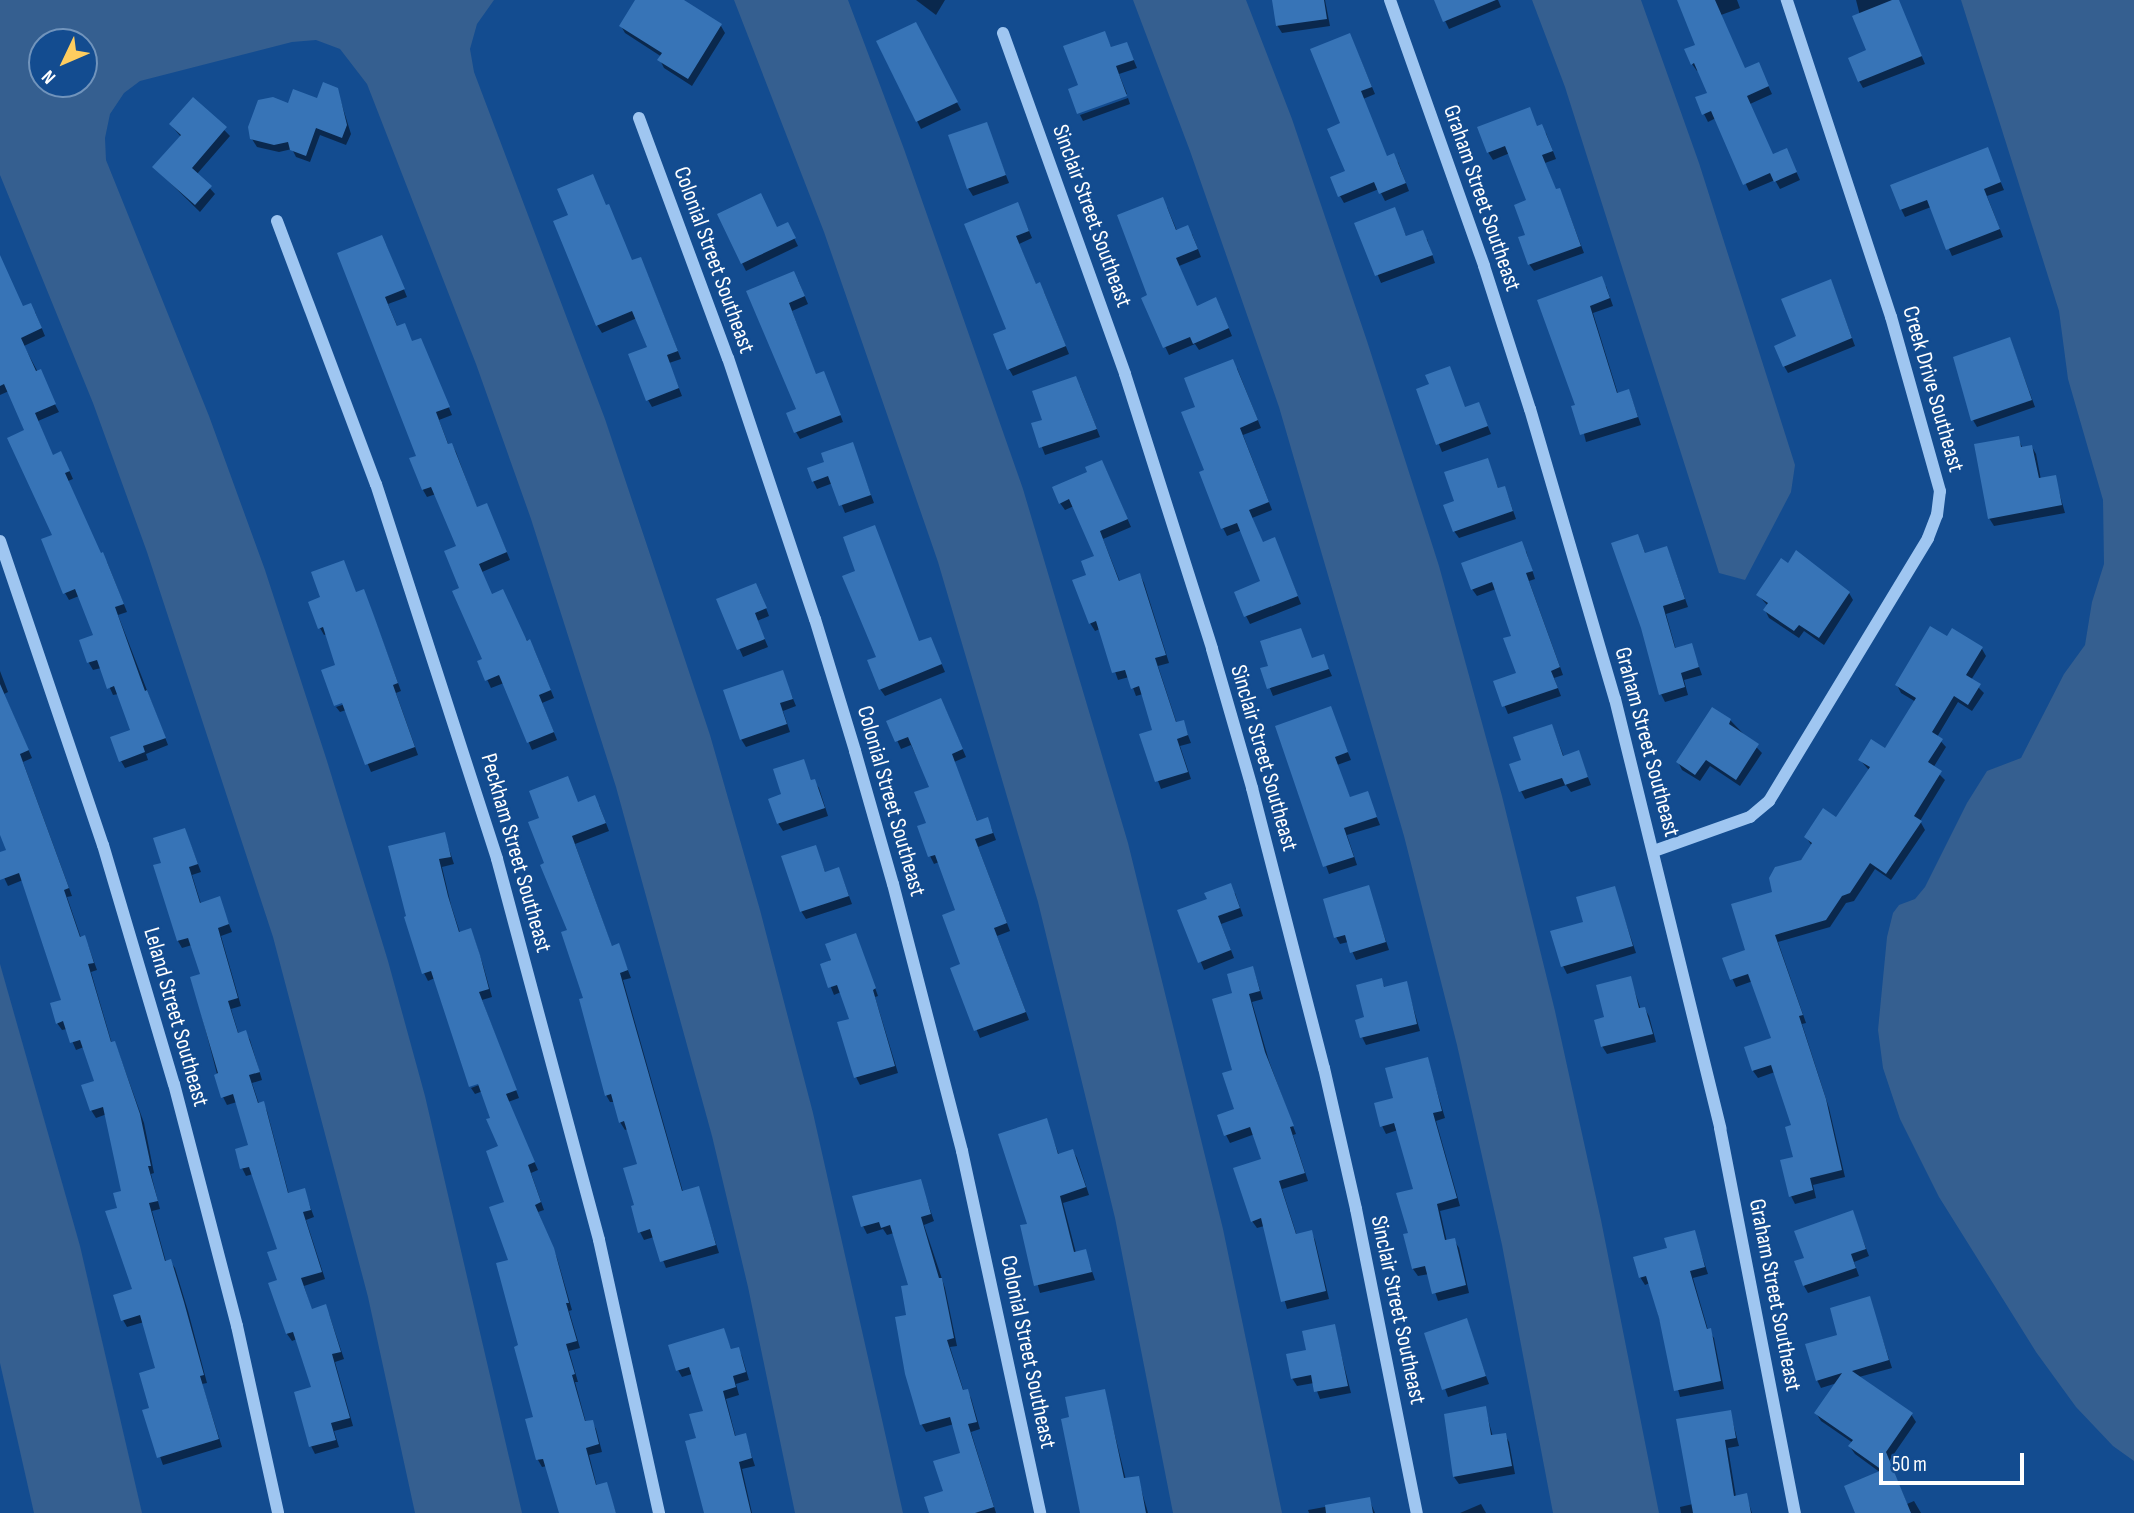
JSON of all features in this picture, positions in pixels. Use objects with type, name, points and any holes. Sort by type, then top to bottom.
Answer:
[{"type":"street","name":"Graham Street Southeast","points":[[1391,0],[1484,266],[1530,409],[1608,673],[1654,851],[1720,1128],[1795,1513]]},
{"type":"street","name":"Creek Drive Southeast","points":[[1654,851],[1750,817],[1769,802],[1928,538],[1937,515],[1940,491],[1891,317],[1787,0]]},
{"type":"street","name":"Sinclair Street Southeast","points":[[1003,33],[1125,374],[1185,561],[1248,776],[1314,1030],[1356,1209],[1417,1513]]},
{"type":"street","name":"Colonial Street Southeast","points":[[639,118],[759,449],[863,778],[962,1151],[1040,1513]]},
{"type":"street","name":"Peckham Street Southeast","points":[[277,221],[376,484],[497,859],[583,1176],[659,1513]]},
{"type":"street","name":"Leland Street Southeast","points":[[0,541],[99,832],[167,1058],[237,1326],[278,1513]]},
{"type":"water","points":[[0,0],[494,0],[477,24],[470,49],[474,72],[605,419],[710,735],[760,910],[813,1113],[903,1513],[795,1513],[748,1287],[712,1136],[616,787],[531,519],[476,364],[367,84],[340,49],[316,40],[292,42],[140,81],[124,93],[110,114],[105,138],[106,160],[209,416],[265,570],[327,761],[388,961],[425,1096],[522,1513],[415,1513],[368,1297],[273,937],[147,552],[93,403],[0,175]]},
{"type":"water","points":[[734,0],[848,0],[904,149],[1023,489],[1128,843],[1223,1229],[1282,1513],[1173,1513],[1115,1218],[1038,902],[938,562],[824,232]]},
{"type":"water","points":[[1133,0],[1246,0],[1292,119],[1439,566],[1502,796],[1555,1011],[1601,1220],[1659,1513],[1553,1513],[1502,1245],[1457,1045],[1404,836],[1279,407],[1190,151]]},
{"type":"water","points":[[1532,0],[1641,0],[1699,163],[1795,465],[1791,492],[1745,580],[1719,573],[1565,87]]},
{"type":"water","points":[[1961,0],[2134,0],[2134,1461],[2113,1446],[2076,1407],[2036,1352],[1939,1197],[1900,1119],[1883,1068],[1878,1030],[1887,937],[1893,913],[1899,905],[1915,899],[1925,887],[1967,803],[1987,771],[2021,758],[2064,674],[2085,645],[2092,602],[2104,564],[2103,500],[2068,379],[2059,311]]},
{"type":"water","points":[[0,964],[80,1246],[142,1513],[34,1513],[0,1363]]},
{"type":"building","points":[[635,0],[684,0],[722,24],[688,79],[657,60],[662,53],[619,26]]},
{"type":"building","points":[[1272,0],[1324,0],[1327,19],[1276,26]]},
{"type":"building","points":[[1434,0],[1496,0],[1443,22]]},
{"type":"building","points":[[1677,0],[1715,0],[1745,68],[1759,62],[1769,86],[1747,96],[1773,154],[1787,148],[1797,172],[1774,182],[1770,173],[1743,185],[1711,111],[1702,115],[1695,97],[1707,93],[1694,63],[1691,65],[1684,49],[1695,45]]},
{"type":"building","points":[[1892,0],[1899,0],[1922,56],[1858,82],[1848,58],[1866,50],[1852,16]]},
{"type":"building","points":[[916,22],[958,102],[916,122],[876,41]]},
{"type":"building","points":[[1105,31],[1111,47],[1127,42],[1134,60],[1116,66],[1127,96],[1077,114],[1068,89],[1078,85],[1063,46]]},
{"type":"building","points":[[1350,33],[1372,87],[1361,91],[1387,156],[1394,153],[1406,183],[1379,194],[1374,182],[1338,197],[1330,177],[1345,171],[1327,129],[1340,123],[1310,49]]},
{"type":"building","points":[[323,82],[338,88],[347,125],[342,138],[316,128],[306,156],[290,150],[288,142],[274,145],[250,139],[248,127],[258,100],[273,97],[288,103],[293,89],[317,98]]},
{"type":"building","points":[[193,97],[227,127],[192,168],[212,186],[195,205],[152,167],[181,135],[169,124]]},
{"type":"building","points":[[1530,107],[1537,126],[1542,124],[1553,151],[1542,155],[1556,189],[1560,188],[1581,246],[1528,265],[1518,237],[1525,235],[1514,205],[1526,200],[1505,146],[1487,153],[1477,127]]},
{"type":"building","points":[[987,122],[1006,175],[967,189],[948,135]]},
{"type":"building","points":[[1988,147],[2001,182],[1984,189],[2000,229],[1946,250],[1927,200],[1900,210],[1890,185]]},
{"type":"building","points":[[593,174],[606,205],[609,204],[632,260],[641,257],[678,351],[667,355],[679,388],[646,401],[628,354],[647,347],[632,311],[596,326],[553,221],[568,215],[557,189]]},
{"type":"building","points":[[761,193],[777,227],[788,222],[796,238],[741,264],[717,214]]},
{"type":"building","points":[[1163,197],[1176,230],[1188,225],[1198,249],[1176,258],[1197,306],[1216,297],[1229,328],[1193,344],[1190,337],[1163,348],[1141,298],[1147,295],[1117,215]]},
{"type":"building","points":[[1018,202],[1029,231],[1016,236],[1036,284],[1040,282],[1066,346],[1007,370],[993,334],[1006,329],[964,224]]},
{"type":"building","points":[[1395,207],[1406,236],[1423,230],[1433,255],[1375,276],[1354,223]]},
{"type":"building","points":[[382,235],[405,289],[385,297],[397,326],[405,323],[412,341],[421,338],[450,407],[436,412],[448,444],[452,443],[477,507],[487,503],[507,552],[479,564],[492,594],[503,589],[527,641],[530,639],[551,690],[539,695],[554,732],[527,743],[499,675],[485,681],[477,661],[482,659],[452,591],[459,588],[444,551],[456,546],[431,487],[422,490],[409,458],[416,456],[337,253]]},
{"type":"building","points":[[0,255],[23,306],[31,303],[42,328],[21,338],[36,371],[41,369],[56,404],[35,413],[53,455],[61,451],[70,471],[65,473],[101,553],[103,552],[124,604],[115,607],[145,691],[147,690],[166,738],[143,746],[145,752],[119,762],[110,737],[130,730],[114,686],[107,689],[97,660],[87,663],[79,640],[93,635],[75,589],[63,594],[41,539],[52,535],[7,438],[24,430],[4,384],[0,386]]},
{"type":"building","points":[[794,271],[805,296],[789,303],[816,374],[824,371],[841,415],[794,433],[786,413],[796,409],[746,291]]},
{"type":"building","points":[[1602,276],[1610,298],[1590,306],[1617,393],[1629,389],[1638,417],[1580,435],[1571,406],[1575,405],[1537,300]]},
{"type":"building","points":[[1831,279],[1852,338],[1783,367],[1774,346],[1796,336],[1781,299]]},
{"type":"building","points":[[2010,337],[2032,400],[1971,421],[1953,357]]},
{"type":"building","points":[[1233,359],[1258,420],[1240,428],[1269,502],[1249,510],[1263,542],[1275,537],[1298,596],[1244,617],[1234,592],[1260,581],[1237,523],[1221,529],[1199,472],[1204,470],[1181,412],[1195,407],[1184,378]]},
{"type":"building","points":[[1450,366],[1465,407],[1479,402],[1488,426],[1436,445],[1416,389],[1429,384],[1425,375]]},
{"type":"building","points":[[1076,376],[1097,429],[1039,448],[1031,423],[1042,420],[1032,391]]},
{"type":"building","points":[[2019,436],[2021,447],[2032,445],[2039,478],[2056,475],[2062,505],[1988,519],[1974,444]]},
{"type":"building","points":[[853,442],[871,495],[839,506],[828,476],[812,482],[807,468],[824,462],[821,453]]},
{"type":"building","points":[[1488,458],[1498,488],[1505,486],[1513,511],[1453,532],[1443,505],[1454,501],[1444,472]]},
{"type":"building","points":[[1102,460],[1128,519],[1100,531],[1119,581],[1140,573],[1166,655],[1155,658],[1176,722],[1184,720],[1188,735],[1177,739],[1188,772],[1155,782],[1139,734],[1152,730],[1139,686],[1131,689],[1125,670],[1112,673],[1096,621],[1089,624],[1072,580],[1086,575],[1081,561],[1094,556],[1069,499],[1059,504],[1052,487],[1087,472],[1085,467]]},
{"type":"building","points":[[875,525],[919,641],[931,637],[942,664],[879,690],[867,660],[876,657],[842,576],[855,571],[843,537]]},
{"type":"building","points":[[1638,534],[1645,553],[1667,546],[1685,599],[1663,606],[1675,648],[1692,643],[1699,667],[1681,673],[1685,687],[1659,695],[1641,628],[1611,543]]},
{"type":"building","points":[[1522,541],[1533,571],[1526,573],[1560,667],[1551,671],[1558,688],[1502,707],[1493,681],[1516,673],[1503,638],[1511,636],[1492,582],[1471,590],[1461,563]]},
{"type":"building","points":[[1796,550],[1850,592],[1819,638],[1799,625],[1794,631],[1763,610],[1768,603],[1756,595],[1781,558],[1788,563]]},
{"type":"building","points":[[344,560],[356,592],[364,589],[398,683],[393,685],[415,747],[365,765],[342,703],[334,706],[321,670],[335,665],[323,627],[318,629],[308,602],[320,597],[311,572]]},
{"type":"building","points":[[756,583],[767,608],[755,613],[765,639],[737,650],[716,599]]},
{"type":"building","points":[[1930,626],[1947,636],[1952,628],[1983,647],[1966,675],[1981,684],[1968,705],[1954,696],[1932,732],[1943,739],[1928,762],[1942,771],[1914,816],[1922,821],[1886,874],[1870,863],[1850,893],[1842,896],[1826,920],[1775,935],[1803,1015],[1799,1016],[1826,1099],[1842,1170],[1810,1178],[1813,1190],[1789,1197],[1780,1160],[1793,1157],[1785,1127],[1791,1125],[1771,1065],[1752,1071],[1744,1047],[1771,1038],[1748,974],[1730,980],[1722,958],[1745,950],[1731,904],[1772,892],[1769,878],[1775,867],[1801,860],[1812,843],[1804,837],[1823,808],[1836,817],[1870,767],[1858,760],[1871,739],[1885,748],[1916,698],[1895,685]]},
{"type":"building","points":[[1301,628],[1312,658],[1324,654],[1329,669],[1267,689],[1260,668],[1268,666],[1260,641]]},
{"type":"building","points":[[783,670],[793,699],[780,703],[787,724],[740,740],[723,690]]},
{"type":"building","points":[[0,684],[29,750],[20,754],[69,888],[64,890],[80,937],[85,935],[94,963],[88,964],[111,1042],[115,1041],[140,1114],[151,1166],[148,1166],[158,1201],[149,1203],[165,1261],[171,1259],[184,1302],[204,1375],[200,1376],[219,1439],[157,1458],[142,1410],[149,1408],[139,1373],[155,1368],[140,1315],[121,1321],[113,1295],[132,1289],[105,1211],[117,1208],[113,1193],[121,1191],[103,1107],[90,1111],[81,1085],[94,1081],[80,1040],[70,1043],[63,1021],[56,1024],[50,1003],[61,1000],[19,873],[0,880],[0,852],[6,850],[0,835]]},
{"type":"building","points":[[941,698],[963,749],[952,754],[977,821],[988,817],[993,833],[975,839],[1007,923],[994,928],[1026,1012],[974,1031],[950,968],[960,964],[942,915],[955,910],[935,855],[928,857],[917,826],[926,823],[914,792],[929,787],[908,737],[895,742],[886,721]]},
{"type":"building","points":[[1331,706],[1348,752],[1335,757],[1350,797],[1368,791],[1377,817],[1344,828],[1354,857],[1323,867],[1275,726]]},
{"type":"building","points":[[1712,707],[1731,719],[1729,724],[1759,744],[1736,780],[1706,760],[1695,775],[1676,762]]},
{"type":"building","points":[[1552,724],[1563,756],[1579,750],[1588,777],[1565,785],[1562,778],[1519,792],[1509,764],[1521,760],[1513,737]]},
{"type":"building","points":[[804,759],[811,780],[815,779],[825,808],[777,824],[768,799],[781,794],[773,769]]},
{"type":"building","points":[[568,776],[578,802],[595,795],[606,823],[572,836],[612,946],[619,943],[628,970],[620,973],[682,1191],[699,1186],[716,1245],[660,1262],[650,1229],[638,1233],[631,1206],[634,1205],[623,1168],[637,1164],[624,1121],[619,1123],[611,1094],[605,1096],[579,999],[583,998],[561,932],[567,930],[540,865],[544,863],[528,822],[539,818],[529,791]]},
{"type":"building","points":[[185,828],[198,864],[189,867],[200,903],[220,896],[229,924],[218,928],[238,998],[228,1001],[238,1033],[246,1030],[260,1072],[249,1075],[258,1103],[264,1101],[288,1193],[305,1188],[311,1210],[303,1212],[322,1272],[301,1278],[312,1309],[326,1304],[341,1352],[332,1354],[350,1418],[331,1423],[336,1440],[309,1447],[294,1392],[311,1387],[293,1332],[286,1334],[268,1283],[277,1280],[267,1252],[277,1249],[249,1167],[240,1169],[235,1149],[248,1145],[233,1094],[221,1098],[214,1075],[218,1073],[190,977],[200,974],[188,938],[177,941],[153,865],[161,863],[153,838]]},
{"type":"building","points":[[445,832],[451,857],[439,859],[448,896],[459,932],[471,928],[480,955],[489,989],[479,992],[517,1090],[506,1094],[535,1162],[528,1165],[541,1202],[535,1205],[554,1248],[569,1303],[566,1303],[577,1341],[566,1344],[575,1374],[572,1375],[585,1421],[593,1420],[599,1444],[586,1448],[596,1485],[607,1482],[616,1513],[559,1513],[543,1459],[536,1460],[525,1419],[533,1417],[514,1347],[518,1345],[496,1263],[508,1260],[489,1207],[504,1202],[486,1151],[498,1146],[486,1119],[490,1118],[478,1084],[469,1087],[431,971],[422,974],[404,917],[406,916],[388,846]]},
{"type":"building","points":[[816,845],[825,872],[839,867],[849,896],[800,912],[781,856]]},
{"type":"building","points":[[1231,883],[1240,908],[1218,916],[1231,950],[1198,963],[1177,910],[1207,899],[1204,893]]},
{"type":"building","points":[[1369,885],[1386,942],[1350,953],[1345,935],[1334,938],[1323,899]]},
{"type":"building","points":[[1615,886],[1633,946],[1561,967],[1550,931],[1583,922],[1576,897]]},
{"type":"building","points":[[856,933],[876,988],[873,990],[895,1066],[854,1078],[837,1022],[849,1019],[837,985],[828,988],[820,964],[831,960],[825,944]]},
{"type":"building","points":[[1253,966],[1260,991],[1249,994],[1265,1052],[1294,1126],[1290,1127],[1305,1173],[1279,1181],[1296,1234],[1312,1230],[1326,1291],[1281,1302],[1261,1218],[1251,1222],[1233,1168],[1261,1159],[1250,1127],[1224,1136],[1217,1115],[1234,1109],[1222,1073],[1232,1070],[1212,999],[1232,993],[1227,974]]},
{"type":"building","points":[[1631,976],[1639,1008],[1645,1007],[1653,1034],[1601,1047],[1594,1020],[1604,1017],[1596,985]]},
{"type":"building","points":[[1382,978],[1384,987],[1407,981],[1417,1024],[1360,1038],[1355,1020],[1364,1017],[1356,985]]},
{"type":"building","points":[[1428,1057],[1442,1111],[1433,1113],[1457,1198],[1437,1204],[1445,1240],[1455,1238],[1466,1285],[1432,1294],[1425,1266],[1412,1269],[1403,1234],[1408,1233],[1396,1193],[1413,1189],[1394,1123],[1380,1127],[1374,1103],[1393,1098],[1385,1068]]},
{"type":"building","points":[[1047,1118],[1058,1154],[1073,1149],[1086,1187],[1060,1196],[1074,1252],[1086,1249],[1092,1272],[1034,1286],[1020,1225],[1027,1224],[998,1134]]},
{"type":"building","points":[[921,1179],[931,1214],[921,1217],[939,1278],[942,1278],[954,1338],[947,1340],[963,1390],[968,1389],[977,1422],[968,1424],[994,1507],[975,1513],[929,1513],[924,1497],[943,1491],[933,1461],[960,1453],[950,1417],[920,1425],[905,1374],[895,1317],[906,1315],[901,1286],[908,1285],[890,1225],[881,1228],[879,1222],[861,1227],[852,1196]]},
{"type":"building","points":[[1853,1210],[1866,1249],[1851,1254],[1856,1268],[1803,1286],[1794,1261],[1804,1258],[1794,1231]]},
{"type":"building","points":[[1695,1230],[1705,1267],[1690,1271],[1707,1329],[1711,1328],[1721,1381],[1674,1391],[1659,1318],[1646,1276],[1639,1278],[1633,1257],[1667,1248],[1664,1238]]},
{"type":"building","points":[[1870,1296],[1889,1360],[1852,1371],[1913,1413],[1886,1452],[1911,1513],[1855,1513],[1844,1486],[1882,1470],[1848,1446],[1853,1440],[1814,1413],[1842,1373],[1816,1381],[1805,1344],[1837,1335],[1830,1308]]},
{"type":"building","points":[[1467,1318],[1486,1376],[1442,1390],[1424,1333]]},
{"type":"building","points":[[1335,1324],[1348,1386],[1314,1392],[1311,1375],[1291,1379],[1286,1354],[1306,1350],[1302,1331]]},
{"type":"building","points":[[724,1328],[731,1349],[739,1347],[746,1372],[733,1376],[736,1387],[723,1391],[735,1436],[746,1433],[752,1458],[739,1462],[751,1513],[704,1513],[685,1441],[696,1438],[689,1414],[703,1411],[689,1367],[676,1371],[668,1345]]},
{"type":"building","points":[[1105,1389],[1124,1478],[1139,1476],[1146,1513],[1080,1513],[1061,1419],[1069,1417],[1065,1397]]},
{"type":"building","points":[[1486,1406],[1491,1435],[1506,1433],[1512,1466],[1453,1477],[1444,1414]]},
{"type":"building","points":[[1731,1410],[1736,1438],[1725,1440],[1734,1496],[1747,1493],[1751,1513],[1693,1513],[1676,1419]]},
{"type":"building","points":[[1370,1497],[1373,1513],[1326,1513],[1325,1505]]}]
